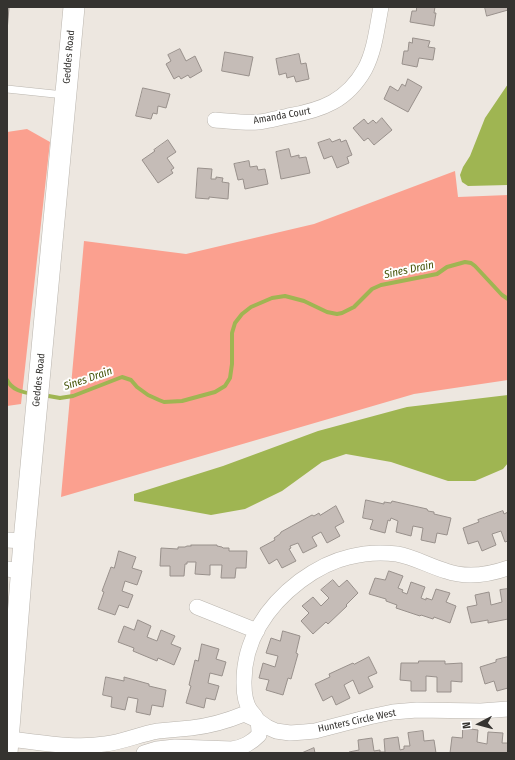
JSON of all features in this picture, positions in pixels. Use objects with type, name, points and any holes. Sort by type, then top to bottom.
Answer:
[{"type":"main road","name":"Geddes Road","points":[[8,746],[16,540],[40,379],[74,7]]},
{"type":"street","name":"Amanda Court","points":[[215,120],[259,122],[308,113],[320,109],[339,98],[355,83],[365,68],[372,52],[380,7]]},
{"type":"street","points":[[144,753],[157,749],[175,747],[239,748],[246,746],[259,735],[257,720],[249,709],[244,694],[245,668],[252,642],[257,630],[272,607],[290,589],[309,574],[320,568],[348,557],[373,553],[399,554],[456,574],[489,574],[508,568]]},
{"type":"street","points":[[197,607],[257,630]]},
{"type":"street","name":"Hunters Circle West","points":[[257,720],[276,731],[290,733],[315,731],[393,712],[417,710],[481,711],[508,709]]},
{"type":"street","points":[[8,746],[92,746],[122,741],[153,732],[192,728],[218,723],[244,714],[257,720]]},
{"type":"lane","points":[[7,89],[66,95]]},
{"type":"shaded area","points":[[508,84],[508,185],[468,186],[462,182],[460,175],[463,167],[470,156],[485,118]]},
{"type":"shaded area","points":[[27,129],[50,142],[21,404],[7,406],[7,132]]},
{"type":"shaded area","points":[[455,171],[458,197],[508,195],[508,380],[414,394],[61,497],[84,241],[186,254],[314,224]]},
{"type":"shaded area","points":[[508,395],[508,463],[503,469],[475,481],[448,481],[391,462],[346,454],[322,462],[282,491],[245,509],[211,515],[134,501],[134,494],[223,466],[318,431],[407,407]]},
{"type":"building","points":[[7,7],[9,7],[7,32]]},
{"type":"building","points":[[417,7],[435,7],[434,13],[436,13],[434,26],[410,22],[412,11],[416,11]]},
{"type":"building","points":[[485,7],[508,7],[508,10],[487,16]]},
{"type":"building","points":[[413,38],[430,41],[428,47],[435,48],[433,60],[419,58],[417,67],[402,64],[404,51],[408,51],[409,42],[412,43]]},
{"type":"building","points":[[180,49],[186,61],[195,56],[202,71],[190,78],[188,75],[181,79],[179,76],[174,79],[166,64],[171,61],[168,55]]},
{"type":"building","points":[[225,52],[253,57],[249,76],[222,71]]},
{"type":"building","points":[[299,54],[301,64],[306,63],[309,79],[296,82],[294,76],[287,78],[286,73],[279,75],[276,59]]},
{"type":"building","points":[[408,79],[422,87],[408,112],[384,99],[390,86],[398,91],[402,84],[405,86]]},
{"type":"building","points":[[143,88],[170,94],[166,108],[158,106],[157,114],[153,113],[151,119],[136,116]]},
{"type":"building","points":[[382,118],[392,130],[374,145],[368,138],[364,141],[353,128],[364,119],[368,124],[373,120],[376,123]]},
{"type":"building","points":[[330,139],[332,142],[340,139],[341,142],[346,140],[352,155],[347,157],[349,163],[337,168],[332,156],[324,159],[318,143]]},
{"type":"building","points":[[168,140],[176,152],[167,158],[174,168],[171,170],[173,173],[158,183],[142,160]]},
{"type":"building","points":[[289,149],[291,157],[299,155],[299,158],[306,157],[310,173],[281,179],[276,152]]},
{"type":"building","points":[[249,161],[250,167],[257,166],[258,170],[265,169],[268,184],[245,189],[243,179],[238,180],[234,164]]},
{"type":"building","points":[[198,168],[212,169],[211,179],[216,179],[216,177],[223,178],[222,182],[229,183],[228,199],[209,197],[209,199],[196,198]]},
{"type":"building","points":[[366,500],[384,504],[384,502],[391,503],[392,501],[427,509],[428,511],[434,512],[434,514],[451,518],[447,535],[437,533],[435,543],[421,540],[423,528],[413,526],[411,536],[396,532],[398,521],[391,518],[390,521],[388,520],[385,533],[370,529],[373,520],[363,518]]},
{"type":"building","points":[[336,506],[344,522],[335,527],[340,536],[327,543],[321,532],[312,537],[317,546],[303,553],[298,543],[290,546],[291,548],[289,549],[296,561],[282,568],[277,559],[269,564],[260,548],[275,540],[274,538],[281,532],[312,515],[314,516],[319,513],[320,515]]},
{"type":"building","points":[[503,511],[504,514],[508,512],[508,541],[505,542],[501,531],[492,534],[496,545],[482,551],[478,541],[468,544],[463,528],[479,522],[478,520]]},
{"type":"building","points":[[191,545],[217,545],[223,548],[229,548],[229,551],[247,551],[246,568],[236,568],[235,578],[221,578],[222,565],[210,565],[210,575],[195,574],[196,562],[187,562],[187,564],[185,564],[184,576],[170,576],[170,566],[160,566],[161,548],[178,549],[178,547]]},
{"type":"building","points":[[119,551],[136,557],[132,568],[142,571],[137,585],[125,581],[122,591],[133,595],[128,608],[119,605],[115,615],[98,609],[104,592],[102,591],[111,567],[114,568]]},
{"type":"building","points":[[389,571],[403,576],[398,588],[407,594],[411,582],[425,587],[421,598],[426,600],[426,598],[432,600],[436,589],[450,593],[446,602],[456,606],[450,623],[434,617],[433,619],[420,616],[396,608],[397,605],[386,601],[386,599],[369,594],[375,578],[385,580]]},
{"type":"building","points":[[333,580],[339,587],[347,580],[358,593],[328,624],[326,622],[313,634],[301,621],[309,613],[302,606],[313,597],[321,606],[329,598],[321,590]]},
{"type":"building","points":[[508,589],[508,619],[488,623],[488,620],[471,623],[467,607],[477,605],[475,595],[489,592],[491,605],[502,602],[500,590]]},
{"type":"building","points":[[138,620],[151,626],[147,637],[157,641],[161,630],[175,636],[171,644],[181,648],[174,665],[158,658],[157,661],[133,651],[134,648],[118,642],[124,626],[134,630]]},
{"type":"building","points":[[283,631],[300,636],[296,653],[298,654],[291,679],[288,678],[283,695],[266,690],[269,680],[259,678],[263,663],[275,667],[278,656],[266,653],[271,638],[280,641]]},
{"type":"building","points":[[202,644],[219,649],[216,659],[226,662],[222,676],[210,673],[208,683],[219,686],[215,700],[206,698],[204,708],[186,703],[191,686],[189,685],[195,660],[198,661]]},
{"type":"building","points":[[369,657],[377,673],[368,677],[373,687],[359,694],[353,680],[344,685],[350,698],[336,705],[332,696],[323,701],[315,684],[330,677],[329,674]]},
{"type":"building","points":[[508,657],[508,688],[497,691],[494,681],[485,684],[480,667],[496,662],[496,660]]},
{"type":"building","points":[[419,661],[445,661],[445,664],[462,663],[462,682],[451,681],[451,692],[437,692],[437,677],[426,676],[426,691],[411,691],[411,681],[400,680],[401,663],[418,663]]},
{"type":"building","points":[[106,677],[124,681],[124,677],[149,684],[149,686],[166,690],[163,707],[152,705],[150,715],[136,712],[138,699],[128,697],[125,710],[111,707],[112,697],[103,695]]},
{"type":"building","points":[[463,728],[478,730],[477,742],[487,744],[488,732],[503,733],[502,743],[508,743],[508,753],[450,753],[452,737],[462,738]]},
{"type":"building","points":[[423,731],[424,741],[434,740],[436,753],[349,753],[359,750],[358,740],[372,738],[374,751],[380,750],[380,752],[385,752],[384,739],[398,737],[400,750],[404,749],[404,746],[410,746],[408,733]]},
{"type":"building","points":[[314,748],[315,753],[302,753]]},
{"type":"waterway","name":"Sines Drain","points":[[43,395],[60,398],[73,396],[122,377],[131,380],[137,387],[148,395],[164,402],[182,401],[215,392],[225,386],[230,378],[232,364],[232,333],[235,323],[242,314],[251,307],[272,298],[285,296],[304,301],[327,312],[337,314],[354,307],[372,289],[381,285],[437,274],[447,267],[465,262],[471,263],[475,266],[502,295],[508,299]]},
{"type":"waterway","name":"Sines Drain","points":[[7,380],[14,388],[32,394]]}]
